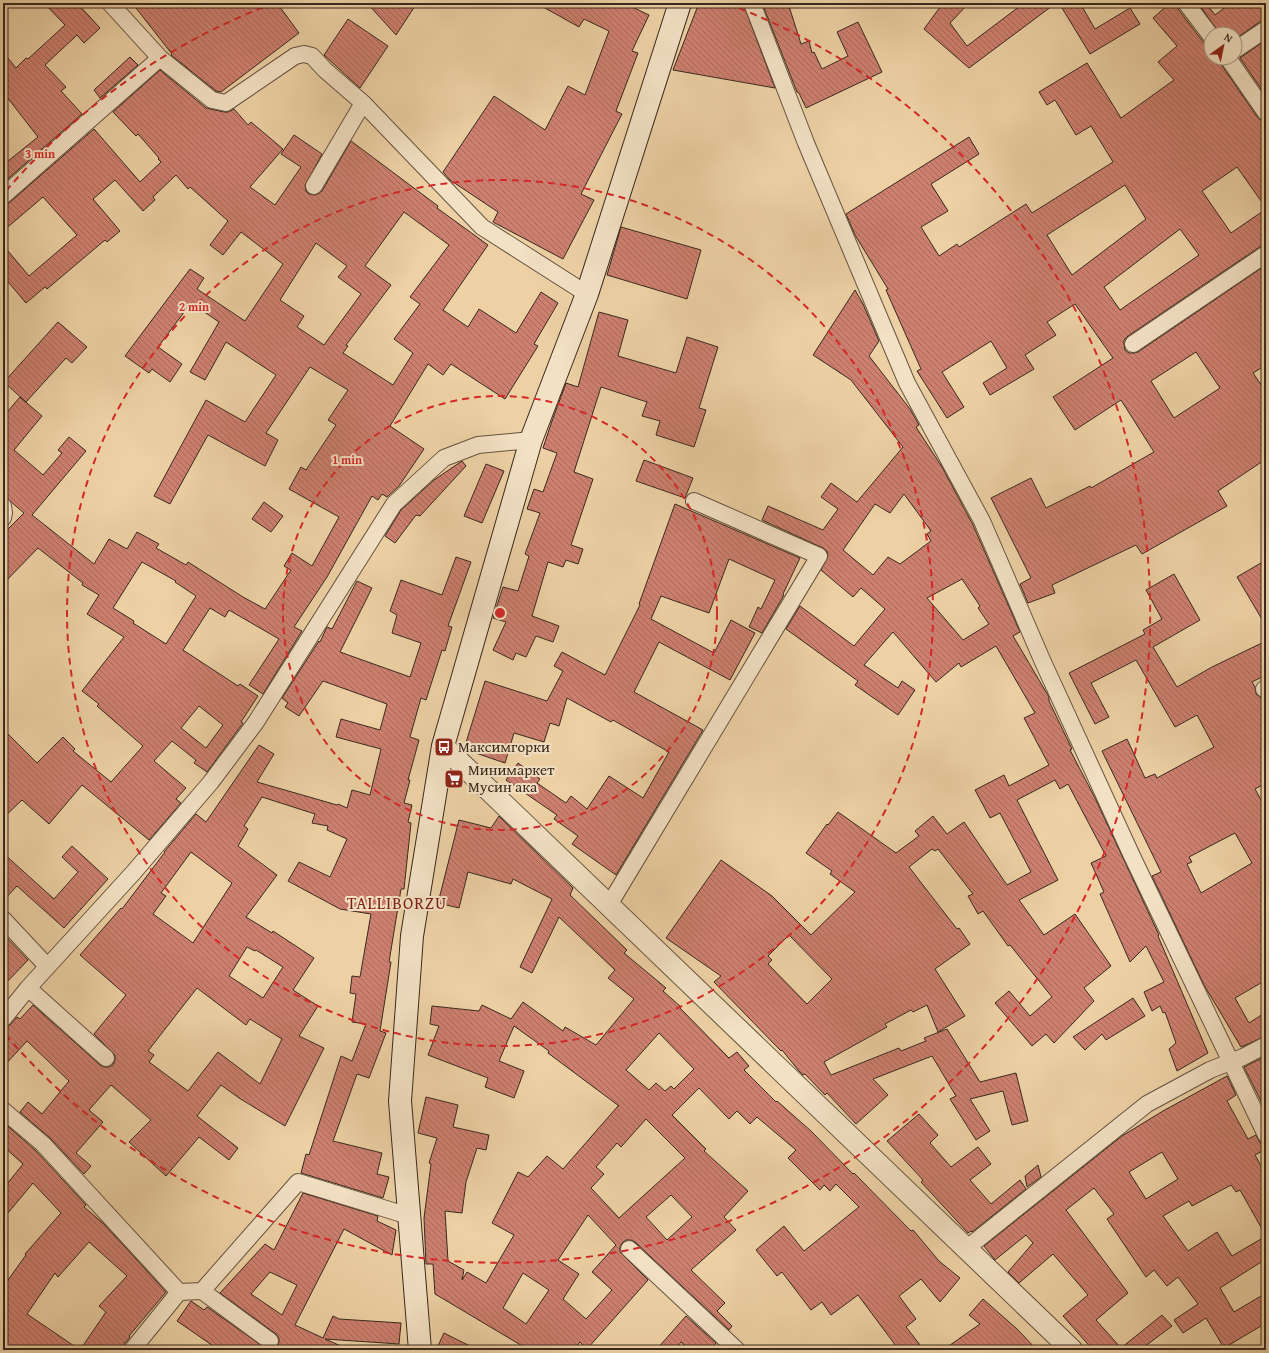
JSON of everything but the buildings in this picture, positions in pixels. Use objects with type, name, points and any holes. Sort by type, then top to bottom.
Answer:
[{"type":"main road","points":[[420,1350],[400,1101],[412,936],[443,746],[531,440],[587,294],[680,3]]},
{"type":"street","points":[[110,3],[160,58],[212,100],[226,103],[295,56],[304,54],[312,56],[325,70],[363,103],[482,227],[587,294]]},
{"type":"street","points":[[752,3],[806,143],[907,383],[982,521],[1043,662],[1132,856],[1230,1063],[1266,1135]]},
{"type":"street","points":[[1186,3],[1203,26]]},
{"type":"street","points":[[1243,45],[1266,29]]},
{"type":"street","points":[[3,196],[160,58]]},
{"type":"street","points":[[1234,66],[1266,113]]},
{"type":"street","points":[[314,186],[363,103]]},
{"type":"street","points":[[1133,344],[1266,254]]},
{"type":"street","points":[[3,1019],[47,966],[133,873],[212,782],[256,722],[294,664],[394,504],[444,458],[478,445],[531,440]]},
{"type":"street","points":[[609,905],[818,556],[694,500]]},
{"type":"street","points":[[3,506],[3,518]]},
{"type":"street","points":[[443,746],[1072,1350]]},
{"type":"street","points":[[3,919],[47,966]]},
{"type":"street","points":[[28,988],[106,1058]]},
{"type":"street","points":[[966,1248],[1147,1104],[1210,1070],[1230,1063],[1266,1045]]},
{"type":"street","points":[[3,1110],[43,1144],[179,1292]]},
{"type":"street","points":[[202,1290],[298,1182],[409,1216]]},
{"type":"street","points":[[629,1249],[737,1350]]},
{"type":"street","points":[[132,1350],[179,1292],[202,1290],[270,1341]]},
{"type":"place","name":"Максимгорки","points":[[444,747]]},
{"type":"place","name":"Минимаркет Мусин ака","points":[[454,779]]},
{"type":"district","name":"TALLIBORZU","points":[[397,903]]}]
